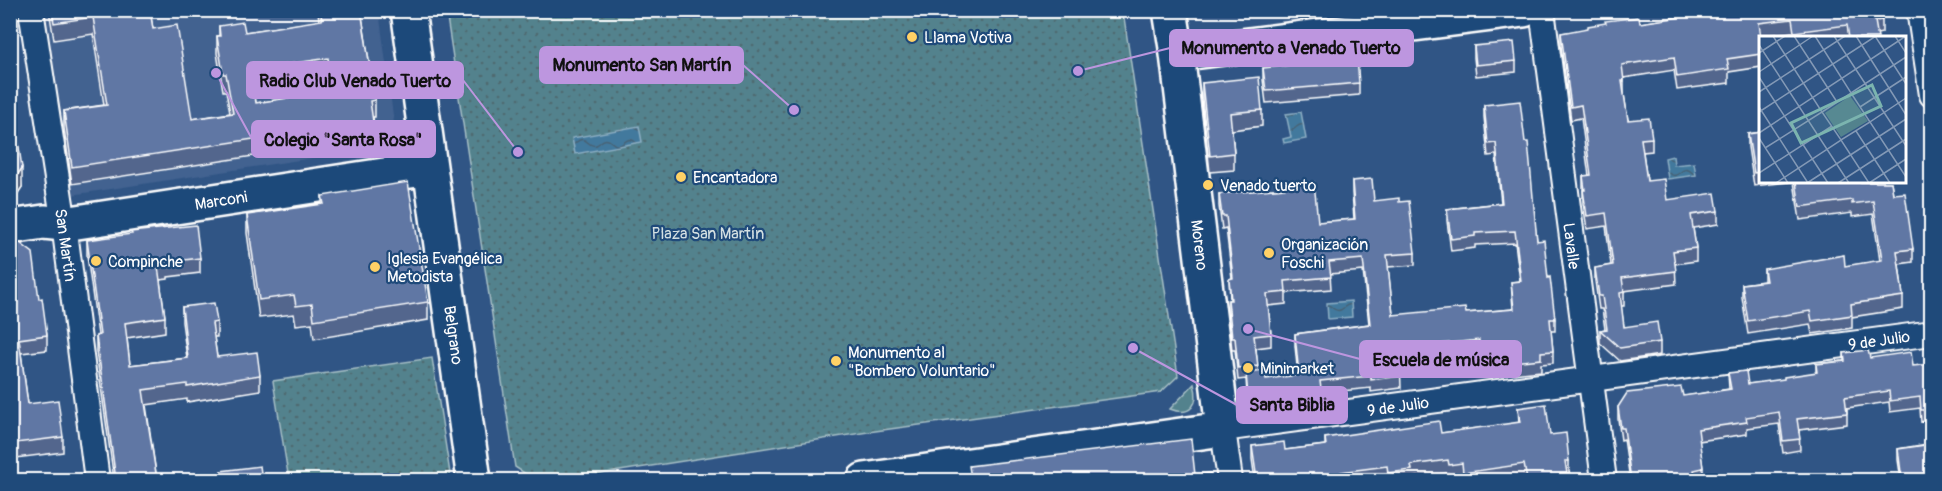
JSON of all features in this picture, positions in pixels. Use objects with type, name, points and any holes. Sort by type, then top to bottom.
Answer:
[{"type":"main road","name":"Belgrano","points":[[408,10],[474,480]]},
{"type":"main road","name":"Moreno","points":[[1170,10],[1223,429]]},
{"type":"main road","points":[[1177,54],[1524,10]]},
{"type":"main road","name":"Marconi","points":[[10,227],[44,222],[64,224],[430,168]]},
{"type":"main road","name":"9 de Julio","points":[[864,480],[1223,429]]},
{"type":"street","name":"San Martín","points":[[31,10],[64,224],[97,480]]},
{"type":"street","name":"Lavalle","points":[[1542,10],[1604,480]]},
{"type":"street","points":[[1919,10],[1932,95]]},
{"type":"street","name":"9 de Julio","points":[[1223,429],[1932,333]]},
{"type":"street","name":"Moreno","points":[[1223,429],[1230,480]]},
{"type":"shaded area","points":[[35,11],[379,11],[397,145],[65,196]]},
{"type":"green space","name":"Plaza San Martín","points":[[446,11],[1123,11],[1178,376],[1161,392],[868,432],[562,480],[535,480],[515,467]]},
{"type":"green space","points":[[432,358],[451,480],[289,480],[273,381]]},
{"type":"green space","points":[[1194,384],[1196,397],[1192,407],[1183,411],[1170,409]]},
{"type":"water","points":[[1301,112],[1306,139],[1284,143],[1283,139],[1291,137],[1286,114]]},
{"type":"water","points":[[639,126],[642,142],[575,154],[572,138]]},
{"type":"water","points":[[1673,156],[1674,165],[1694,163],[1696,175],[1668,179],[1665,158]]},
{"type":"water","points":[[1351,301],[1352,317],[1328,319],[1327,303]]},
{"type":"building","points":[[52,10],[150,10],[153,29],[177,25],[192,119],[233,113],[226,74],[223,74],[217,36],[220,36],[219,26],[243,22],[245,32],[322,20],[320,10],[361,10],[375,100],[370,101],[374,128],[327,135],[325,128],[72,167],[64,111],[107,105],[93,17],[54,23]],"holes":[[[328,58],[333,91],[256,103],[251,70]]]},
{"type":"building","points":[[1708,10],[1881,10],[1882,20],[1875,21],[1878,36],[1849,36],[1847,25],[1794,32],[1792,19],[1759,23],[1759,54],[1727,59],[1729,69],[1677,77],[1674,57],[1622,65],[1628,120],[1649,118],[1652,138],[1641,139],[1647,181],[1664,179],[1667,200],[1715,193],[1718,211],[1691,215],[1696,248],[1673,251],[1676,271],[1622,278],[1624,292],[1620,293],[1624,327],[1657,322],[1660,342],[1620,348],[1600,330],[1607,329],[1595,268],[1613,265],[1606,213],[1587,216],[1583,176],[1591,175],[1581,105],[1571,107],[1561,33],[1588,28],[1588,26],[1606,23],[1605,21],[1639,17],[1640,23],[1709,13]]},
{"type":"building","points":[[1514,42],[1516,61],[1476,65],[1474,46]]},
{"type":"building","points":[[1357,58],[1359,83],[1266,91],[1263,68]]},
{"type":"building","points":[[1259,77],[1262,110],[1230,113],[1234,153],[1210,156],[1202,83]]},
{"type":"building","points":[[10,85],[22,168],[14,180],[10,180]]},
{"type":"building","points":[[1520,101],[1525,142],[1528,142],[1537,241],[1544,240],[1548,278],[1550,277],[1555,319],[1550,319],[1553,351],[1541,352],[1541,359],[1513,362],[1513,355],[1496,357],[1494,342],[1479,344],[1479,340],[1399,348],[1401,376],[1371,380],[1371,376],[1320,381],[1321,389],[1248,397],[1246,373],[1265,371],[1266,379],[1299,375],[1295,334],[1370,324],[1363,259],[1329,262],[1331,277],[1285,281],[1286,292],[1267,294],[1271,334],[1254,336],[1258,366],[1238,368],[1228,300],[1231,300],[1229,279],[1233,278],[1226,216],[1222,216],[1219,194],[1285,188],[1285,185],[1314,182],[1318,222],[1355,219],[1352,181],[1372,179],[1374,201],[1399,198],[1399,202],[1409,201],[1415,253],[1387,255],[1393,315],[1465,308],[1466,313],[1514,309],[1511,282],[1521,281],[1515,231],[1475,233],[1475,236],[1451,239],[1447,209],[1502,203],[1496,143],[1488,144],[1484,105]]},
{"type":"building","points":[[1759,132],[1759,172],[1754,173],[1748,134]]},
{"type":"building","points":[[408,182],[428,302],[314,320],[312,304],[296,306],[294,295],[259,300],[247,215],[324,204],[322,196]]},
{"type":"building","points":[[1796,183],[1891,183],[1893,194],[1905,193],[1913,249],[1897,251],[1903,296],[1851,304],[1852,315],[1812,321],[1810,311],[1748,321],[1742,284],[1766,281],[1764,269],[1844,255],[1845,266],[1882,260],[1873,201],[1852,204],[1852,200],[1800,207]]},
{"type":"building","points":[[196,225],[200,258],[167,262],[168,264],[158,266],[165,317],[125,323],[130,365],[188,358],[182,307],[214,303],[217,322],[212,323],[217,357],[257,352],[260,375],[187,387],[187,384],[143,390],[157,480],[116,480],[96,336],[100,335],[87,240],[132,234],[131,232]]},
{"type":"building","points":[[20,243],[33,253],[39,299],[42,298],[47,335],[19,339],[28,404],[58,400],[63,437],[16,443],[14,424],[10,424],[10,244]]},
{"type":"building","points":[[1868,350],[1870,358],[1911,352],[1913,366],[1932,364],[1932,433],[1927,433],[1920,397],[1890,401],[1889,391],[1845,397],[1847,413],[1797,419],[1800,439],[1783,441],[1779,412],[1746,417],[1747,422],[1698,429],[1703,468],[1694,470],[1695,476],[1676,480],[1631,480],[1624,428],[1621,428],[1618,407],[1627,393],[1681,387],[1683,396],[1731,389],[1728,373],[1746,371],[1748,384],[1784,379],[1784,377],[1817,372],[1816,364],[1845,361],[1844,353]]},
{"type":"building","points":[[1546,404],[1550,435],[1566,433],[1569,461],[1565,461],[1568,480],[1527,480],[1524,464],[1463,473],[1462,463],[1449,465],[1448,460],[1411,465],[1412,470],[1388,473],[1387,466],[1341,472],[1342,480],[1257,480],[1252,446],[1284,442],[1285,450],[1326,445],[1325,438],[1439,421],[1441,433],[1520,422],[1518,408]]},
{"type":"building","points":[[1191,439],[1195,475],[1210,473],[1211,480],[948,480],[971,478],[969,466]]},
{"type":"building","points":[[1932,444],[1932,480],[1902,480],[1898,449]]},
{"type":"building","points":[[260,466],[262,480],[198,480],[222,477],[221,471]]},
{"type":"place","name":"Llama Votiva","points":[[912,37]]},
{"type":"place","name":"Monumento a Venado Tuerto","points":[[1078,71]]},
{"type":"place","name":"Colegio \"Santa Rosa\"","points":[[216,73]]},
{"type":"place","name":"Monumento San Martín","points":[[794,110]]},
{"type":"place","name":"Radio Club Venado Tuerto","points":[[518,152]]},
{"type":"place","name":"Encantadora","points":[[681,177]]},
{"type":"place","name":"Venado tuerto","points":[[1208,185]]},
{"type":"place","name":"Organización Foschi","points":[[1269,253]]},
{"type":"place","name":"Compinche","points":[[96,261]]},
{"type":"place","name":"Iglesia Evangélica Metodista","points":[[375,267]]},
{"type":"place","name":"Escuela de música","points":[[1248,329]]},
{"type":"place","name":"Santa Biblia","points":[[1133,348]]},
{"type":"place","name":"Monumento al \"Bombero Voluntario\"","points":[[836,361]]},
{"type":"place","name":"Minimarket","points":[[1248,368]]}]
